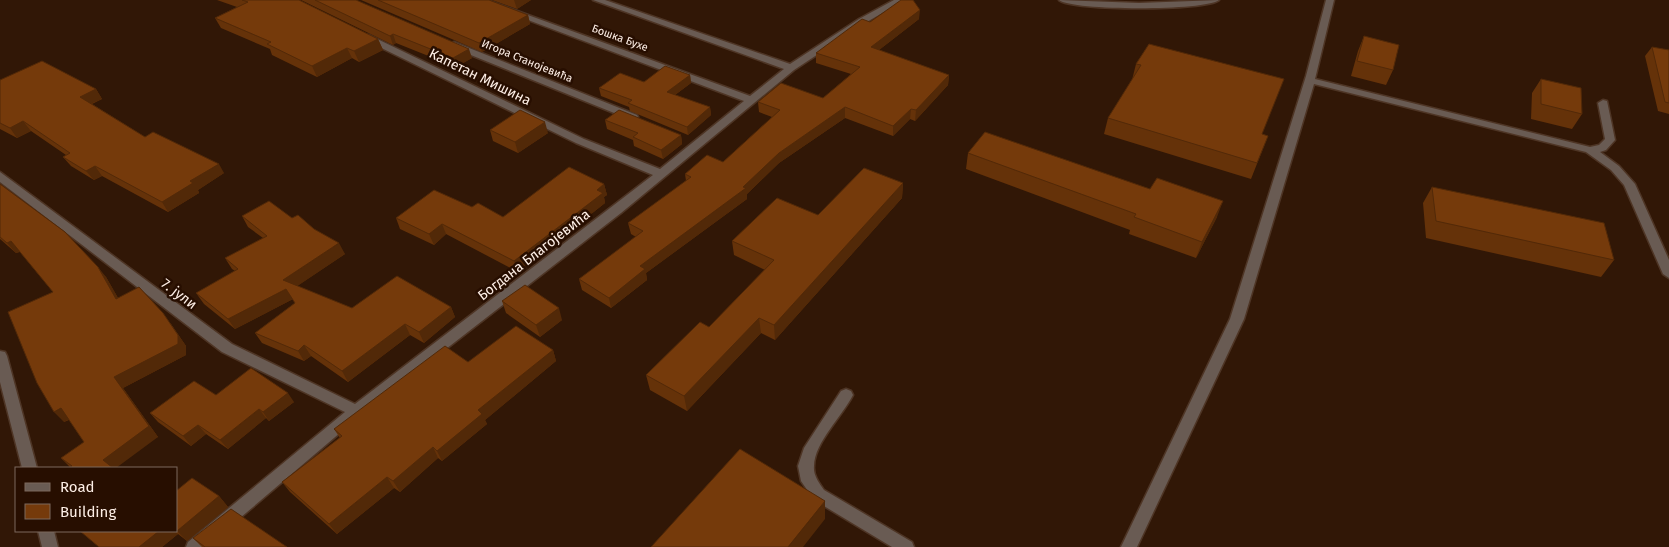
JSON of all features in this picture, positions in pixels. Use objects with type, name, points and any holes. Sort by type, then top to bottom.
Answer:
[{"type":"street","name":"Бошка Бухе","points":[[479,0],[751,100]]},
{"type":"street","points":[[597,0],[791,68]]},
{"type":"street","name":"Богдана Благојевића","points":[[194,547],[356,411],[617,210],[661,174],[693,142],[791,68],[862,22],[902,0]]},
{"type":"street","points":[[1063,0],[1124,7],[1173,6],[1216,0]]},
{"type":"street","points":[[1129,547],[1236,319],[1309,80],[1330,0]]},
{"type":"street","name":"Капетан Мишина","points":[[360,34],[580,141],[661,174]]},
{"type":"street","name":"Игора Станојевића","points":[[440,39],[642,121]]},
{"type":"street","points":[[1309,80],[1590,150],[1615,168],[1629,184],[1669,274]]},
{"type":"street","points":[[1590,150],[1602,148],[1610,140],[1603,103]]},
{"type":"street","name":"7. јули","points":[[0,176],[227,348],[356,411]]},
{"type":"street","points":[[0,356],[30,467]]},
{"type":"street","points":[[846,395],[811,448],[806,466],[809,481],[819,496],[906,547]]},
{"type":"street","points":[[46,532],[50,547]]},
{"type":"building","points":[[242,0],[299,0],[378,39],[354,51],[347,48],[312,66],[267,44],[271,42],[215,18],[248,2]]},
{"type":"building","points":[[315,0],[356,0],[469,49],[453,58],[393,34],[390,36]]},
{"type":"building","points":[[378,0],[489,0],[528,15],[479,43]]},
{"type":"building","points":[[901,0],[913,0],[920,10],[871,47],[949,75],[916,110],[911,109],[893,126],[845,107],[779,153],[743,187],[746,188],[640,266],[645,269],[609,298],[579,279],[643,231],[628,223],[691,177],[685,174],[707,155],[723,162],[780,110],[758,102],[781,83],[823,98],[860,67],[816,53],[862,19],[870,22]]},
{"type":"building","points":[[1364,36],[1399,45],[1393,70],[1357,61]]},
{"type":"building","points":[[1149,44],[1284,79],[1262,134],[1268,136],[1257,163],[1108,118],[1141,65],[1136,64]]},
{"type":"building","points":[[1652,47],[1669,50],[1669,103],[1665,102]]},
{"type":"building","points":[[42,61],[96,89],[80,97],[145,137],[153,132],[219,164],[190,181],[193,183],[162,202],[95,166],[86,171],[63,157],[70,153],[23,121],[10,128],[0,123],[0,80]]},
{"type":"building","points":[[665,66],[690,75],[667,92],[710,107],[687,127],[628,103],[632,100],[599,88],[620,73],[644,82]]},
{"type":"building","points":[[1541,79],[1581,88],[1582,114],[1541,104]]},
{"type":"building","points":[[520,110],[545,122],[515,142],[490,130]]},
{"type":"building","points":[[619,110],[681,135],[661,150],[633,137],[638,133],[605,120]]},
{"type":"building","points":[[985,132],[1150,189],[1157,178],[1223,201],[1202,242],[1134,217],[1136,214],[968,153]]},
{"type":"building","points":[[569,167],[604,184],[597,190],[603,193],[514,261],[442,224],[429,234],[396,218],[434,190],[472,207],[478,203],[503,217]]},
{"type":"building","points":[[864,168],[903,183],[774,325],[759,318],[684,396],[646,375],[700,322],[709,327],[774,260],[732,241],[777,198],[818,215]]},
{"type":"building","points":[[0,184],[65,232],[98,267],[116,299],[139,287],[163,313],[178,335],[178,344],[114,377],[149,426],[103,460],[112,467],[70,467],[72,466],[61,458],[84,442],[61,408],[54,412],[37,383],[8,312],[53,292],[11,241],[7,243],[0,237]]},
{"type":"building","points":[[1432,187],[1604,223],[1614,260],[1436,221]]},
{"type":"building","points":[[269,201],[292,218],[298,215],[314,229],[339,243],[283,280],[352,308],[397,276],[451,307],[419,332],[405,324],[342,371],[304,345],[298,351],[255,333],[295,303],[286,289],[228,319],[196,293],[238,269],[225,258],[267,236],[242,216]]},
{"type":"building","points":[[525,285],[559,308],[536,325],[502,301]]},
{"type":"building","points":[[516,326],[553,350],[478,410],[482,414],[437,451],[433,447],[393,481],[387,477],[329,524],[282,482],[342,436],[334,429],[445,346],[468,362]]},
{"type":"building","points":[[251,368],[288,393],[263,412],[259,409],[220,440],[198,425],[183,436],[150,413],[194,381],[216,395]]},
{"type":"building","points":[[740,449],[825,501],[788,547],[651,547]]},
{"type":"building","points":[[192,478],[219,496],[178,530],[178,489]]},
{"type":"building","points":[[231,509],[287,547],[205,547],[193,538]]},
{"type":"building","points":[[81,532],[158,532],[139,547],[99,547]]}]
